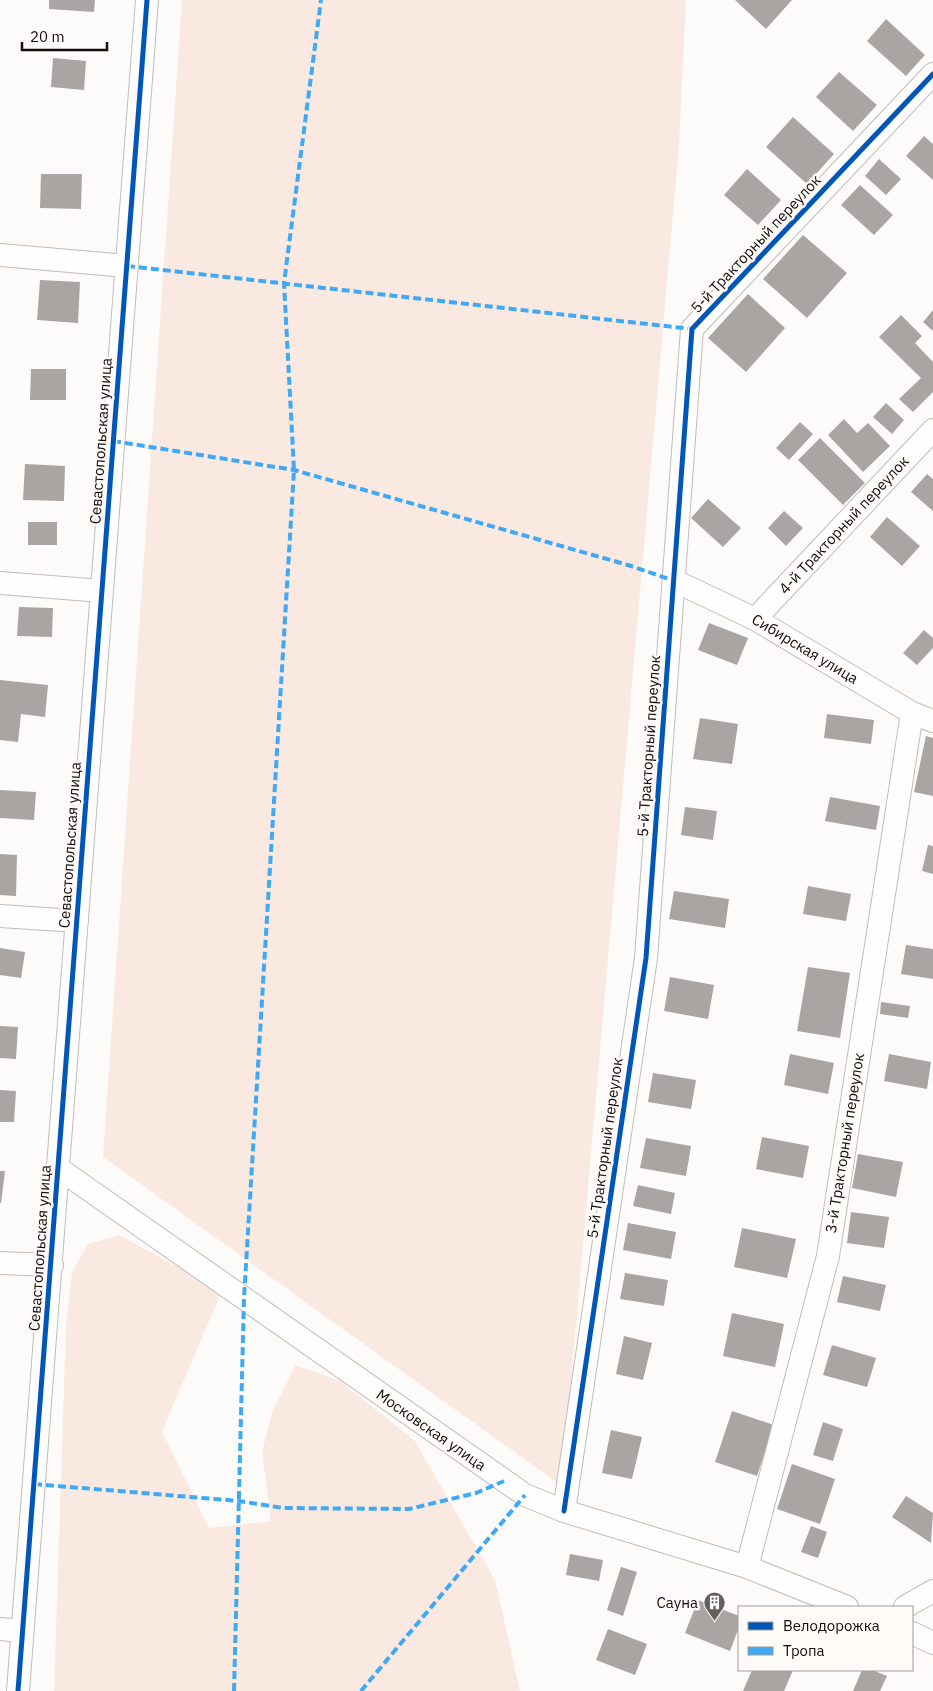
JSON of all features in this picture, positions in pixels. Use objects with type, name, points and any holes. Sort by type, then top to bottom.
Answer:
[{"type":"street","name":"Севастопольская улица","points":[[18,1691],[147,0]]},
{"type":"street","name":"5-й Тракторный переулок","points":[[564,1511],[646,958],[692,329],[933,74]]},
{"type":"street","points":[[0,255],[127,266]]},
{"type":"street","name":"4-й Тракторный переулок","points":[[755,619],[933,430]]},
{"type":"street","name":"Сибирская улица","points":[[675,581],[755,619],[912,713],[933,720]]},
{"type":"street","points":[[0,583],[102,591]]},
{"type":"street","name":"3-й Тракторный переулок","points":[[747,1566],[828,1256],[912,713]]},
{"type":"street","points":[[0,916],[76,921]]},
{"type":"street","name":"Московская улица","points":[[58,1168],[524,1495],[564,1511],[747,1566],[845,1606]]},
{"type":"street","points":[[0,1263],[52,1265]]},
{"type":"street","points":[[907,1606],[933,1591]]},
{"type":"street","points":[[0,1629],[22,1631]]},
{"type":"street","points":[[913,1634],[933,1643]]},
{"type":"shaded area","points":[[182,0],[686,0],[679,145],[562,1486],[103,1157]]},
{"type":"shaded area","points":[[119,1235],[222,1291],[162,1431],[209,1528],[271,1521],[262,1452],[272,1413],[295,1365],[340,1381],[415,1441],[495,1580],[520,1691],[54,1691],[66,1325],[72,1272],[88,1244]]},
{"type":"building","points":[[49,0],[95,0],[94,12],[49,9]]},
{"type":"building","points":[[735,0],[792,0],[766,29]]},
{"type":"building","points":[[886,19],[925,55],[906,76],[867,41]]},
{"type":"building","points":[[53,58],[86,61],[84,90],[51,87]]},
{"type":"building","points":[[839,72],[877,105],[853,131],[816,97]]},
{"type":"building","points":[[793,117],[834,154],[807,184],[766,147]]},
{"type":"building","points":[[924,136],[933,144],[933,180],[906,156]]},
{"type":"building","points":[[879,159],[901,179],[886,195],[865,176]]},
{"type":"building","points":[[747,169],[781,200],[758,225],[724,195]]},
{"type":"building","points":[[41,174],[82,174],[81,209],[40,208]]},
{"type":"building","points":[[860,185],[893,215],[874,235],[841,205]]},
{"type":"building","points":[[803,235],[847,273],[807,318],[763,279]]},
{"type":"building","points":[[40,280],[80,282],[78,323],[37,320]]},
{"type":"building","points":[[748,294],[785,328],[746,372],[708,338]]},
{"type":"building","points":[[933,310],[933,331],[923,322]]},
{"type":"building","points":[[901,315],[922,336],[915,343],[933,362],[933,392],[913,412],[899,399],[921,378],[879,337]]},
{"type":"building","points":[[31,369],[66,369],[66,400],[30,400]]},
{"type":"building","points":[[886,403],[904,420],[892,434],[873,417]]},
{"type":"building","points":[[844,419],[857,433],[868,423],[890,446],[863,472],[828,435]]},
{"type":"building","points":[[800,422],[813,434],[789,460],[776,448]]},
{"type":"building","points":[[820,438],[865,483],[843,505],[798,460]]},
{"type":"building","points":[[25,464],[65,466],[64,501],[23,500]]},
{"type":"building","points":[[927,474],[933,479],[933,511],[911,492]]},
{"type":"building","points":[[708,499],[741,528],[723,547],[691,518]]},
{"type":"building","points":[[784,511],[803,528],[786,546],[768,528]]},
{"type":"building","points":[[887,517],[920,546],[902,566],[870,537]]},
{"type":"building","points":[[28,522],[57,522],[57,545],[28,545]]},
{"type":"building","points":[[19,607],[53,608],[52,637],[17,636]]},
{"type":"building","points":[[709,623],[748,638],[737,665],[698,650]]},
{"type":"building","points":[[924,630],[933,638],[933,648],[917,665],[903,653]]},
{"type":"building","points":[[0,680],[48,685],[45,717],[21,714],[18,742],[0,740]]},
{"type":"building","points":[[827,714],[874,720],[871,744],[824,738]]},
{"type":"building","points":[[700,718],[738,724],[732,764],[693,759]]},
{"type":"building","points":[[926,736],[933,738],[933,796],[914,792]]},
{"type":"building","points":[[0,790],[36,792],[34,820],[0,818]]},
{"type":"building","points":[[830,797],[880,806],[876,830],[825,821]]},
{"type":"building","points":[[685,807],[717,811],[713,840],[681,835]]},
{"type":"building","points":[[928,845],[933,846],[933,874],[922,871]]},
{"type":"building","points":[[0,854],[17,855],[16,896],[0,895]]},
{"type":"building","points":[[808,886],[851,894],[846,921],[803,914]]},
{"type":"building","points":[[674,891],[729,899],[725,928],[669,919]]},
{"type":"building","points":[[906,945],[933,949],[933,979],[901,974]]},
{"type":"building","points":[[0,948],[25,952],[21,978],[0,975]]},
{"type":"building","points":[[808,967],[850,973],[840,1038],[797,1031]]},
{"type":"building","points":[[670,977],[714,985],[708,1019],[664,1011]]},
{"type":"building","points":[[881,1002],[910,1006],[908,1018],[880,1014]]},
{"type":"building","points":[[0,1026],[18,1027],[16,1059],[0,1058]]},
{"type":"building","points":[[790,1054],[834,1063],[828,1094],[784,1085]]},
{"type":"building","points":[[889,1054],[931,1062],[927,1089],[884,1081]]},
{"type":"building","points":[[653,1073],[696,1080],[691,1109],[648,1102]]},
{"type":"building","points":[[0,1090],[16,1091],[14,1122],[0,1122]]},
{"type":"building","points":[[762,1137],[809,1146],[803,1178],[756,1169]]},
{"type":"building","points":[[646,1138],[691,1146],[686,1176],[640,1168]]},
{"type":"building","points":[[858,1154],[903,1162],[896,1197],[852,1188]]},
{"type":"building","points":[[0,1171],[5,1171],[1,1203],[0,1203]]},
{"type":"building","points":[[638,1185],[675,1193],[671,1214],[633,1206]]},
{"type":"building","points":[[851,1212],[889,1217],[884,1248],[847,1243]]},
{"type":"building","points":[[628,1223],[676,1232],[671,1259],[623,1250]]},
{"type":"building","points":[[742,1228],[796,1239],[787,1278],[734,1267]]},
{"type":"building","points":[[625,1273],[668,1280],[664,1306],[620,1299]]},
{"type":"building","points":[[843,1276],[886,1285],[880,1311],[837,1302]]},
{"type":"building","points":[[732,1313],[784,1324],[775,1367],[723,1356]]},
{"type":"building","points":[[624,1336],[652,1343],[643,1380],[616,1374]]},
{"type":"building","points":[[832,1345],[876,1358],[867,1387],[823,1375]]},
{"type":"building","points":[[732,1411],[774,1425],[757,1476],[715,1462]]},
{"type":"building","points":[[823,1422],[843,1429],[833,1461],[813,1455]]},
{"type":"building","points":[[611,1430],[642,1437],[632,1479],[602,1473]]},
{"type":"building","points":[[792,1464],[835,1479],[820,1524],[777,1509]]},
{"type":"building","points":[[906,1496],[933,1513],[931,1543],[892,1517]]},
{"type":"building","points":[[811,1526],[827,1532],[818,1558],[801,1552]]},
{"type":"building","points":[[570,1554],[603,1560],[599,1581],[566,1575]]},
{"type":"building","points":[[621,1567],[637,1572],[623,1616],[607,1610]]},
{"type":"building","name":"Сауна","points":[[698,1600],[738,1616],[738,1630],[730,1651],[685,1633]]},
{"type":"building","points":[[608,1629],[647,1644],[635,1675],[596,1660]]},
{"type":"building","points":[[752,1671],[793,1671],[784,1691],[743,1691]]},
{"type":"building","points":[[862,1671],[874,1671],[887,1676],[880,1691],[853,1691]]},
{"type":"marked path","points":[[234,1691],[244,1298],[294,470],[284,283],[321,0]]},
{"type":"marked path","points":[[127,266],[692,329]]},
{"type":"marked path","points":[[113,441],[294,470],[628,565],[675,581]]},
{"type":"marked path","points":[[34,1484],[239,1501],[283,1508],[409,1509],[476,1493],[504,1481]]},
{"type":"marked path","points":[[361,1691],[525,1495]]},
{"type":"cycle path","points":[[18,1691],[147,0]]},
{"type":"cycle path","points":[[564,1511],[646,958],[692,329],[933,74]]},
{"type":"place","name":"Сауна","points":[[714,1622]]}]
